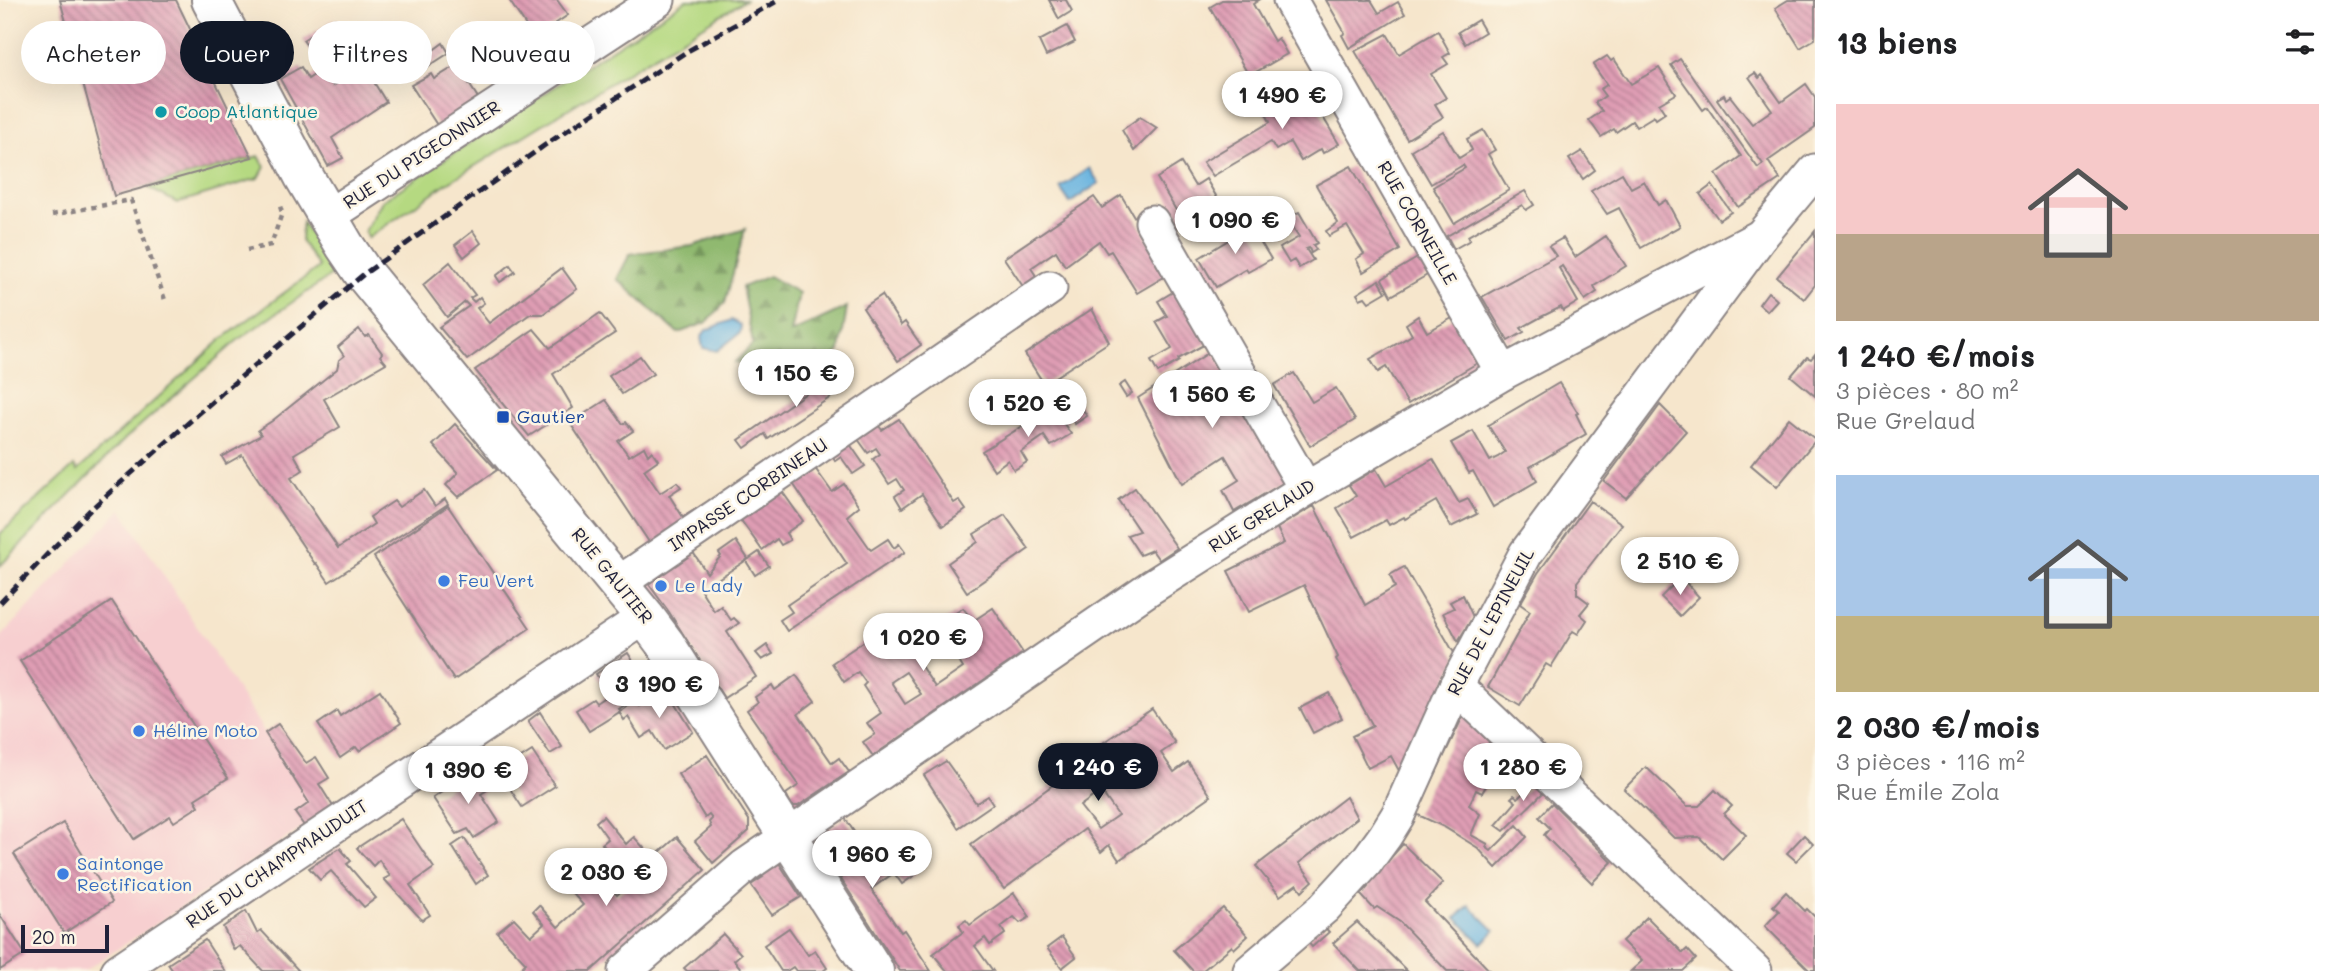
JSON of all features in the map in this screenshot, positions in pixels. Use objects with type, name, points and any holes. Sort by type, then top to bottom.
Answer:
[{"type":"street","name":"RUE GAUTIER","points":[[211,0],[327,217],[364,274],[620,584],[666,645],[874,971]]},
{"type":"street","name":"RUE DU PIGEONNIER","points":[[327,217],[658,0]]},
{"type":"street","name":"RUE CORNEILLE","points":[[1290,0],[1503,373]]},
{"type":"street","name":"RUE DE L'EPINEUIL","points":[[1250,971],[1324,908],[1366,862],[1385,836],[1398,814],[1456,686],[1526,553],[1761,236],[1815,171]]},
{"type":"street","points":[[1152,222],[1306,489]]},
{"type":"street","name":"RUE GRELAUD","points":[[625,971],[745,866],[787,835],[1151,587],[1306,489],[1503,373],[1761,236]]},
{"type":"street","name":"IMPASSE CORBINEAU","points":[[620,584],[1050,288]]},
{"type":"street","name":"RUE DU CHAMPMAUDUIT","points":[[118,971],[645,617]]},
{"type":"street","points":[[1456,686],[1755,971]]},
{"type":"path","points":[[52,215],[131,200],[165,300]]},
{"type":"path","points":[[247,250],[271,246],[282,213],[279,200]]},
{"type":"shaded area","points":[[121,509],[319,817],[84,971],[0,971],[0,638]]},
{"type":"green space","points":[[686,0],[745,0],[444,185],[368,238],[365,231],[382,201],[559,84],[595,84],[595,60]]},
{"type":"green space","points":[[259,156],[265,167],[259,178],[177,203],[147,187]]},
{"type":"green space","points":[[302,222],[336,272],[239,339],[126,438],[0,566],[0,534],[74,466],[77,471],[85,464],[222,339],[319,267],[301,241]]},
{"type":"green space","points":[[745,229],[725,303],[706,323],[678,333],[617,279],[630,254],[692,246]]},
{"type":"green space","points":[[769,276],[799,293],[791,333],[847,307],[840,351],[810,379],[734,363],[753,344],[742,287]]},
{"type":"water","points":[[1089,168],[1099,183],[1070,203],[1060,188]]},
{"type":"water","points":[[732,320],[741,325],[740,333],[717,351],[703,348],[701,338],[706,330]]},
{"type":"water","points":[[1469,905],[1495,931],[1482,944],[1456,918]]},
{"type":"building","name":"Coop Atlantique","points":[[60,0],[176,0],[186,21],[180,21],[180,84],[217,84],[252,157],[114,196],[83,84],[166,84],[166,21],[66,21]]},
{"type":"building","points":[[509,0],[557,0],[568,15],[559,21],[523,21]]},
{"type":"building","points":[[1049,0],[1066,0],[1072,11],[1059,19]]},
{"type":"building","points":[[1222,0],[1259,0],[1253,4],[1274,41],[1278,38],[1287,54],[1249,76],[1210,7]]},
{"type":"building","points":[[1326,0],[1371,0],[1379,13],[1398,2],[1405,14],[1349,48],[1342,35],[1345,33]]},
{"type":"building","points":[[1788,0],[1815,0],[1815,39],[1800,48],[1775,8]]},
{"type":"building","points":[[1478,20],[1485,32],[1465,44],[1458,32]]},
{"type":"building","points":[[1067,26],[1075,42],[1046,56],[1039,41]]},
{"type":"building","points":[[1438,31],[1450,53],[1443,57],[1448,64],[1431,74],[1446,98],[1435,104],[1443,117],[1407,139],[1355,51],[1387,34],[1399,54]]},
{"type":"building","points":[[443,43],[446,55],[432,64],[432,51]]},
{"type":"building","points":[[1607,56],[1611,61],[1614,59],[1631,84],[1659,68],[1676,94],[1659,104],[1665,113],[1636,127],[1632,121],[1616,132],[1614,129],[1601,137],[1589,120],[1602,111],[1595,103],[1605,96],[1600,89],[1607,85],[1593,65]]},
{"type":"building","points":[[1680,59],[1758,168],[1763,164],[1717,99],[1724,95],[1726,99],[1730,96],[1752,124],[1772,110],[1749,77],[1755,73],[1759,78],[1762,75],[1781,102],[1806,84],[1815,97],[1815,128],[1768,161],[1780,179],[1738,207],[1716,174],[1741,156],[1707,107],[1703,110],[1671,65]]},
{"type":"building","points":[[301,67],[308,84],[375,84],[386,102],[332,138],[343,158],[328,166],[283,84],[294,84],[294,71]]},
{"type":"building","points":[[446,72],[446,84],[469,84],[480,101],[439,128],[411,85],[432,84],[432,76],[434,79]]},
{"type":"building","points":[[1302,82],[1339,144],[1323,153],[1321,149],[1301,161],[1290,142],[1276,150],[1271,142],[1213,176],[1203,162],[1270,122],[1262,105]]},
{"type":"building","points":[[1140,117],[1157,128],[1134,151],[1122,130]]},
{"type":"building","points":[[1483,130],[1495,150],[1488,154],[1509,190],[1454,223],[1433,187],[1465,168],[1463,165],[1431,184],[1411,150],[1443,131],[1459,158],[1472,150],[1467,139]]},
{"type":"building","points":[[1582,151],[1595,170],[1583,179],[1569,159]]},
{"type":"building","points":[[1181,163],[1195,186],[1206,179],[1219,201],[1183,222],[1157,178]]},
{"type":"building","points":[[1351,166],[1400,250],[1363,272],[1356,259],[1364,254],[1347,226],[1329,236],[1326,231],[1338,223],[1316,185]]},
{"type":"building","points":[[1622,173],[1631,188],[1644,181],[1658,205],[1666,200],[1680,226],[1641,248],[1619,208],[1607,214],[1591,191]]},
{"type":"building","points":[[1712,185],[1731,212],[1719,220],[1700,194]]},
{"type":"building","points":[[1525,191],[1534,205],[1526,210],[1522,205],[1468,236],[1470,240],[1454,249],[1447,236]]},
{"type":"building","points":[[1121,195],[1169,274],[1137,293],[1111,251],[1107,253],[1099,241],[1065,266],[1056,251],[1031,268],[1040,282],[1026,291],[1004,258],[1094,197],[1102,208]]},
{"type":"building","points":[[1299,212],[1317,243],[1313,245],[1316,250],[1311,253],[1309,248],[1306,249],[1313,260],[1299,268],[1294,260],[1289,263],[1280,248],[1299,237],[1287,218]]},
{"type":"building","points":[[1249,223],[1271,259],[1248,272],[1246,269],[1216,287],[1199,258],[1230,239],[1227,235]]},
{"type":"building","points":[[473,231],[481,243],[464,257],[455,245]]},
{"type":"building","points":[[1815,231],[1815,285],[1804,299],[1777,277]]},
{"type":"building","points":[[1606,236],[1626,266],[1594,286],[1597,292],[1585,300],[1562,266],[1559,268],[1578,302],[1563,311],[1561,307],[1521,328],[1524,332],[1508,341],[1482,297],[1556,256],[1549,246],[1563,238],[1575,257]]},
{"type":"building","points":[[1419,257],[1429,274],[1391,296],[1382,279]]},
{"type":"building","points":[[450,262],[475,295],[470,298],[474,302],[480,297],[484,303],[477,308],[489,323],[562,268],[577,289],[543,314],[530,314],[467,360],[439,327],[469,306],[465,302],[447,317],[423,285]]},
{"type":"building","points":[[510,265],[515,272],[500,282],[496,276]]},
{"type":"building","points":[[1379,280],[1386,292],[1369,302],[1365,297],[1360,299],[1357,294]]},
{"type":"building","points":[[1178,289],[1209,342],[1158,373],[1151,361],[1172,349],[1156,322],[1167,316],[1158,301]]},
{"type":"building","points":[[1768,292],[1777,300],[1767,311],[1759,304]]},
{"type":"building","points":[[882,295],[901,325],[905,322],[921,345],[898,361],[863,308]]},
{"type":"building","points":[[1092,309],[1109,342],[1044,384],[1025,354]]},
{"type":"building","points":[[600,313],[615,333],[553,374],[573,408],[529,436],[475,370],[534,329],[550,348]]},
{"type":"building","points":[[1418,316],[1427,332],[1454,317],[1479,362],[1408,404],[1386,367],[1378,372],[1370,359],[1412,335],[1406,324]]},
{"type":"building","points":[[359,329],[365,337],[369,335],[386,363],[324,399],[340,427],[294,454],[303,470],[291,478],[338,548],[374,524],[370,517],[394,501],[399,507],[424,490],[435,506],[445,499],[448,504],[329,582],[242,455],[226,464],[222,457],[261,435],[258,430],[337,369],[339,360],[344,356],[338,347]]},
{"type":"building","points":[[1213,350],[1290,479],[1234,512],[1223,490],[1239,480],[1225,456],[1182,484],[1138,398]]},
{"type":"building","points":[[1815,354],[1815,396],[1791,376],[1807,357],[1811,359]]},
{"type":"building","points":[[640,356],[653,374],[622,394],[609,376]]},
{"type":"building","points":[[845,366],[851,374],[828,391],[831,397],[768,439],[765,434],[745,448],[739,440]]},
{"type":"building","points":[[1294,373],[1312,402],[1336,388],[1355,420],[1310,446],[1274,385]]},
{"type":"building","points":[[1125,382],[1132,393],[1126,397],[1119,386]]},
{"type":"building","points":[[1559,383],[1578,413],[1576,414],[1586,434],[1530,467],[1537,481],[1493,507],[1473,471],[1469,473],[1451,443],[1473,431],[1490,461],[1498,457],[1505,452],[1488,425]]},
{"type":"building","points":[[606,400],[623,424],[626,422],[633,431],[618,441],[629,456],[644,447],[648,455],[652,451],[658,460],[644,470],[660,493],[677,482],[681,487],[669,495],[683,517],[705,503],[709,509],[653,548],[570,423]]},
{"type":"building","points":[[1078,402],[1087,416],[1075,424],[1066,410]]},
{"type":"building","points":[[1057,405],[1068,421],[1064,424],[1071,434],[1051,446],[1044,436],[1021,452],[1027,462],[1014,470],[1008,460],[994,470],[982,451]]},
{"type":"building","points":[[1660,405],[1686,431],[1626,498],[1604,481]]},
{"type":"building","points":[[1789,418],[1815,441],[1777,487],[1751,465]]},
{"type":"building","points":[[899,419],[954,503],[959,500],[966,510],[943,526],[922,494],[902,508],[895,496],[904,490],[897,479],[889,484],[873,459],[880,454],[876,448],[868,453],[855,435],[875,421],[882,430]]},
{"type":"building","points":[[455,424],[497,470],[458,497],[446,485],[458,473],[433,445]]},
{"type":"building","points":[[847,440],[865,466],[853,474],[841,457],[835,461],[830,452]]},
{"type":"building","points":[[1433,459],[1459,503],[1468,499],[1477,514],[1451,527],[1436,501],[1405,519],[1404,517],[1389,525],[1386,520],[1354,537],[1337,508],[1356,496],[1349,485],[1376,469],[1386,486]]},
{"type":"building","points":[[812,464],[832,492],[844,484],[859,506],[847,516],[871,550],[888,539],[894,548],[899,544],[905,552],[787,631],[780,620],[792,612],[787,605],[847,564],[790,479]]},
{"type":"building","points":[[779,487],[803,521],[786,533],[790,540],[781,545],[777,539],[762,550],[738,516]]},
{"type":"building","points":[[1135,488],[1177,548],[1159,560],[1152,550],[1140,555],[1127,535],[1139,531],[1118,500]]},
{"type":"building","points":[[1590,501],[1622,524],[1577,582],[1577,594],[1589,603],[1580,614],[1587,620],[1578,634],[1573,631],[1551,667],[1546,664],[1520,706],[1488,687],[1530,611],[1520,604],[1538,573]]},
{"type":"building","name":"Feu Vert","points":[[448,506],[530,628],[454,680],[374,557]]},
{"type":"building","points":[[1314,506],[1365,605],[1395,587],[1390,575],[1404,567],[1457,658],[1403,778],[1391,756],[1368,768],[1352,736],[1373,726],[1336,659],[1338,657],[1304,585],[1249,612],[1228,571],[1284,543],[1277,528]]},
{"type":"building","points":[[1005,515],[1029,549],[967,592],[948,563],[978,542],[974,534]]},
{"type":"building","points":[[736,541],[748,559],[701,590],[714,611],[721,606],[731,620],[734,618],[739,623],[727,632],[756,677],[724,698],[645,579],[690,548],[707,573],[721,556],[719,553]]},
{"type":"building","points":[[759,552],[769,566],[755,575],[746,561]]},
{"type":"building","points":[[1681,577],[1699,597],[1680,616],[1661,597]]},
{"type":"building","points":[[1463,595],[1473,617],[1458,641],[1443,613],[1454,608],[1450,602]]},
{"type":"building","points":[[112,601],[228,778],[195,799],[199,806],[174,822],[170,816],[134,839],[20,661]]},
{"type":"building","points":[[963,608],[973,621],[993,608],[1023,653],[873,756],[863,742],[875,734],[867,723],[881,713],[863,686],[866,683],[858,672],[844,682],[832,663],[894,621],[908,639],[911,636],[924,656],[917,660],[935,687],[963,668],[955,655],[964,648],[944,621]],"holes":[[[906,672],[921,694],[905,704],[891,682]]]},
{"type":"building","points":[[767,645],[773,654],[762,660],[756,653]]},
{"type":"building","points":[[628,653],[650,688],[589,731],[576,710],[593,699],[596,703],[609,694],[596,674]]},
{"type":"building","points":[[796,675],[815,701],[798,714],[832,763],[839,758],[849,772],[798,806],[792,806],[786,794],[799,785],[747,710],[758,702],[755,697],[772,685],[775,690]]},
{"type":"building","points":[[380,690],[401,723],[359,751],[356,747],[340,758],[318,724],[337,711],[340,716]]},
{"type":"building","points":[[667,690],[693,732],[664,750],[652,731],[641,738],[628,717],[624,720],[619,712],[637,700],[640,706]]},
{"type":"building","points":[[1329,693],[1342,718],[1313,733],[1300,708]]},
{"type":"building","points":[[1467,708],[1494,731],[1482,758],[1489,762],[1479,782],[1486,786],[1482,793],[1476,790],[1469,805],[1480,814],[1471,835],[1488,844],[1486,847],[1491,851],[1517,825],[1527,837],[1496,868],[1478,848],[1416,814]]},
{"type":"building","points":[[1152,709],[1175,743],[1161,753],[1174,772],[1188,762],[1211,796],[1119,860],[1109,845],[1101,852],[1085,829],[1004,889],[971,844],[1061,779],[1058,774]],"holes":[[[1101,791],[1118,815],[1098,829],[1080,806]]]},
{"type":"building","points":[[540,712],[562,747],[550,754],[528,721]]},
{"type":"building","points":[[278,724],[306,763],[316,757],[329,778],[319,784],[334,808],[305,827],[295,813],[309,803],[265,733]]},
{"type":"building","points":[[532,751],[555,786],[522,807],[499,772]]},
{"type":"building","points":[[707,755],[749,820],[749,831],[713,863],[695,841],[711,827],[709,822],[712,819],[709,815],[705,818],[678,774]]},
{"type":"building","points":[[946,761],[976,803],[988,796],[993,804],[958,828],[924,775]]},
{"type":"building","points":[[1646,767],[1687,806],[1699,806],[1715,790],[1732,806],[1724,814],[1746,835],[1722,859],[1699,837],[1674,838],[1624,789]]},
{"type":"building","points":[[482,771],[492,787],[481,794],[499,822],[474,838],[468,829],[457,834],[433,798],[455,783],[457,786]]},
{"type":"building","points":[[1540,777],[1550,786],[1504,831],[1496,825],[1516,802],[1511,798],[1514,795],[1518,798]]},
{"type":"building","points":[[1346,797],[1357,818],[1299,863],[1313,881],[1302,891],[1297,884],[1280,896],[1256,866]]},
{"type":"building","points":[[1552,803],[1612,862],[1592,883],[1544,835],[1550,828],[1539,817]]},
{"type":"building","points":[[603,816],[626,844],[634,837],[653,858],[677,837],[705,870],[591,971],[518,971],[526,963],[497,932],[514,918],[531,936],[544,924],[533,911],[539,905],[558,927],[583,905],[566,886],[579,876],[588,887],[601,876],[617,895],[629,885],[615,869],[619,865],[602,844],[608,839],[596,822]]},
{"type":"building","points":[[845,818],[879,870],[907,851],[917,866],[912,870],[915,875],[902,884],[894,873],[871,889],[901,932],[904,930],[931,971],[900,971],[818,843],[819,835]]},
{"type":"building","points":[[401,819],[434,868],[410,885],[430,915],[422,920],[384,879],[390,876],[379,860],[373,866],[357,848]]},
{"type":"building","points":[[63,823],[112,902],[64,933],[14,854]]},
{"type":"building","points":[[1804,835],[1813,844],[1796,861],[1787,853]]},
{"type":"building","points":[[464,838],[488,875],[476,884],[452,846]]},
{"type":"building","points":[[1403,844],[1443,883],[1425,902],[1490,971],[1447,971],[1400,922],[1377,907],[1374,909],[1361,895],[1368,887],[1367,884]]},
{"type":"building","points":[[340,848],[351,861],[347,864],[376,898],[364,907],[331,871],[320,880],[309,868]]},
{"type":"building","points":[[777,860],[801,897],[772,915],[751,885],[763,877],[758,872]]},
{"type":"building","points":[[1786,892],[1815,917],[1815,970],[1809,970],[1765,926],[1779,911],[1773,906]]},
{"type":"building","points":[[1014,893],[1030,917],[1020,923],[1014,917],[1001,927],[1005,934],[990,945],[985,938],[975,946],[993,971],[947,971],[933,954],[963,932],[959,925],[966,920],[970,925]]},
{"type":"building","points":[[1223,908],[1248,936],[1202,971],[1193,971],[1174,950]]},
{"type":"building","points":[[246,911],[257,933],[261,930],[299,971],[263,971],[240,946],[234,950],[223,927]]},
{"type":"building","points":[[0,915],[25,954],[0,970]]},
{"type":"building","points":[[1647,917],[1683,953],[1687,949],[1696,959],[1683,971],[1631,971],[1642,961],[1622,941]]},
{"type":"building","points":[[1357,922],[1407,971],[1360,971],[1333,943]]},
{"type":"building","points":[[1323,925],[1329,932],[1312,947],[1306,940]]},
{"type":"building","points":[[789,928],[808,955],[815,950],[827,968],[823,971],[796,971],[793,967],[781,971],[764,945]]},
{"type":"building","points":[[723,934],[741,954],[734,960],[743,971],[687,971],[684,968]]},
{"type":"building","points":[[1062,937],[1076,957],[1062,968],[1047,948]]},
{"type":"building","points":[[205,940],[225,971],[173,971],[168,964]]},
{"type":"railway","points":[[0,603],[90,510],[223,392],[364,274],[545,145],[686,52],[779,0]]},
{"type":"place","name":"Coop Atlantique","points":[[161,112]]},
{"type":"place","name":"Gautier","points":[[503,417]]},
{"type":"place","name":"Feu Vert","points":[[444,581]]},
{"type":"place","name":"Le Lady","points":[[661,586]]},
{"type":"place","name":"Héline Moto","points":[[139,731]]},
{"type":"place","name":"Saintonge Rectification","points":[[63,874]]}]
